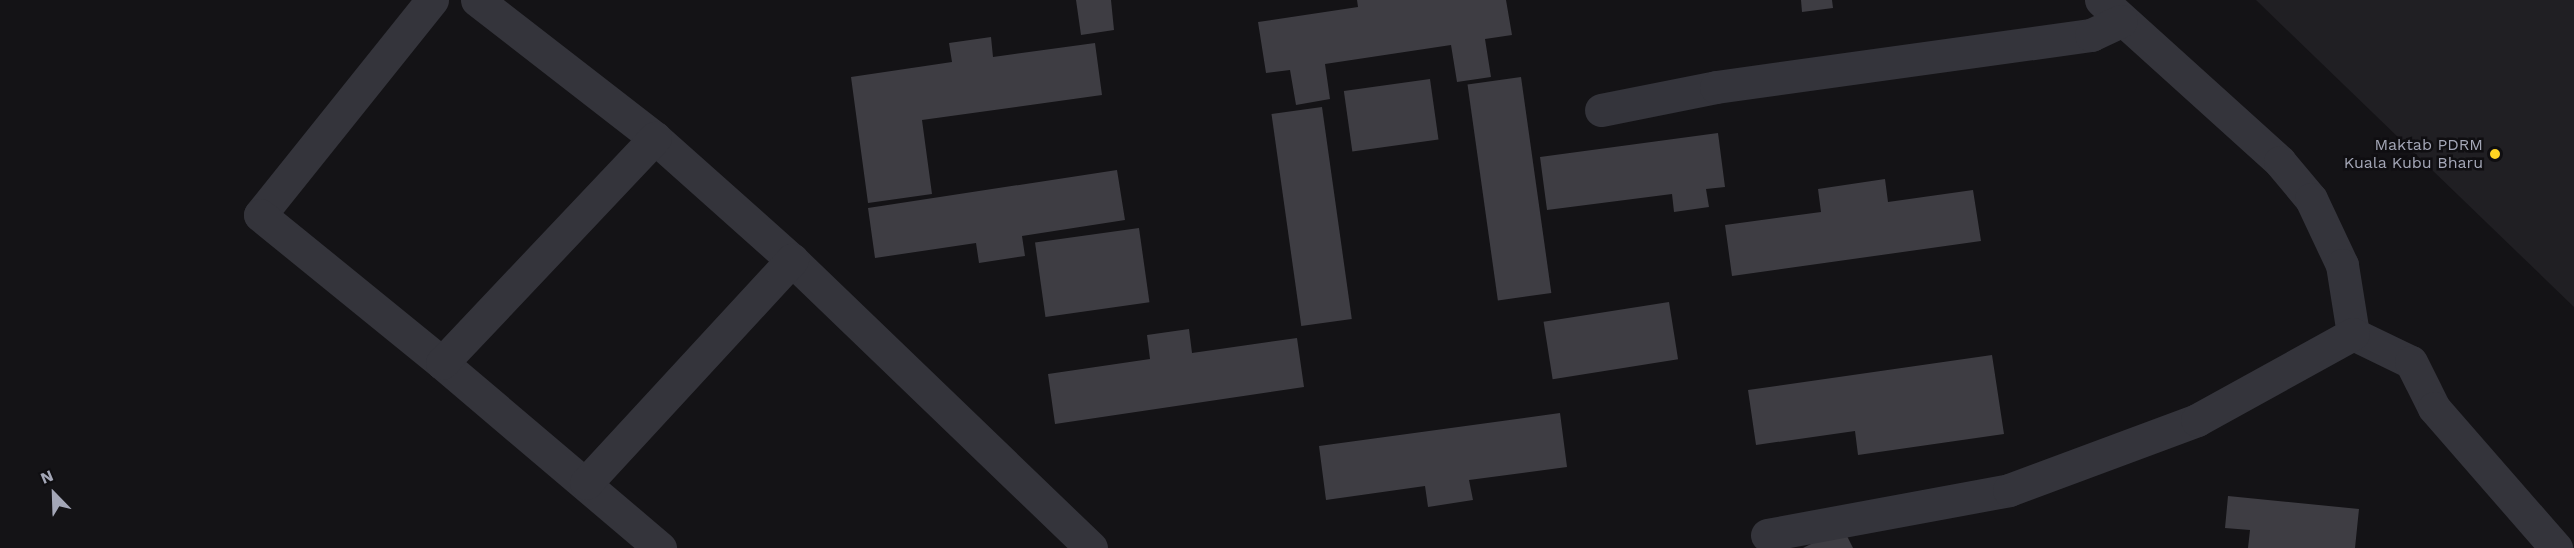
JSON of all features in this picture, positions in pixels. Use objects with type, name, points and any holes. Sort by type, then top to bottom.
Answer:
[{"type":"lane","points":[[432,0],[260,215],[442,363],[660,548]]},
{"type":"lane","points":[[477,0],[655,138],[792,260],[1079,544]]},
{"type":"lane","points":[[1601,110],[1716,87],[2091,35],[2111,10],[2280,162],[2311,199],[2342,265],[2353,334]]},
{"type":"lane","points":[[442,363],[655,138]]},
{"type":"lane","points":[[586,483],[792,260]]},
{"type":"lane","points":[[1767,535],[2009,490],[2197,420],[2353,334]]},
{"type":"lane","points":[[2353,334],[2411,362],[2434,408],[2556,548]]},
{"type":"shaded area","name":"Maktab PDRM Kuala Kubu Bharu","points":[[2256,0],[2574,0],[2574,307]]},
{"type":"building","points":[[1076,0],[1111,0],[1114,30],[1081,35]]},
{"type":"building","points":[[1357,0],[1506,0],[1512,35],[1485,39],[1491,77],[1457,82],[1451,45],[1325,64],[1330,99],[1296,105],[1290,70],[1266,73],[1258,22],[1358,7]]},
{"type":"building","points":[[1801,0],[1832,0],[1833,8],[1802,12]]},
{"type":"building","points":[[991,37],[993,57],[1095,43],[1102,95],[922,120],[932,194],[868,203],[851,77],[952,62],[949,43]]},
{"type":"building","points":[[1521,77],[1551,293],[1498,300],[1468,85]]},
{"type":"building","points":[[1430,79],[1438,139],[1352,152],[1344,91]]},
{"type":"building","points":[[1322,107],[1352,319],[1301,326],[1271,114]]},
{"type":"building","points":[[1718,133],[1725,187],[1706,189],[1709,207],[1674,212],[1672,194],[1547,210],[1540,157]]},
{"type":"building","points":[[1117,170],[1125,220],[1022,236],[1025,256],[979,263],[976,243],[875,258],[868,208]]},
{"type":"building","points":[[1885,179],[1888,202],[1973,190],[1981,241],[1732,276],[1725,225],[1821,212],[1818,189]]},
{"type":"building","points":[[1139,228],[1149,302],[1045,317],[1035,243]]},
{"type":"building","points":[[1669,302],[1678,359],[1553,379],[1544,322]]},
{"type":"building","points":[[1189,329],[1192,353],[1297,338],[1304,387],[1055,424],[1048,374],[1150,359],[1147,335]]},
{"type":"building","points":[[1992,355],[2004,434],[1858,455],[1855,431],[1756,445],[1748,390]]},
{"type":"building","points":[[1560,413],[1567,467],[1469,480],[1473,500],[1428,507],[1425,486],[1326,500],[1319,446]]},
{"type":"building","points":[[2228,496],[2359,509],[2355,548],[2248,548],[2250,530],[2225,528]]},
{"type":"building","points":[[1843,528],[1853,548],[1803,548]]},
{"type":"place","name":"Maktab PDRM Kuala Kubu Bharu","points":[[2495,154]]}]
